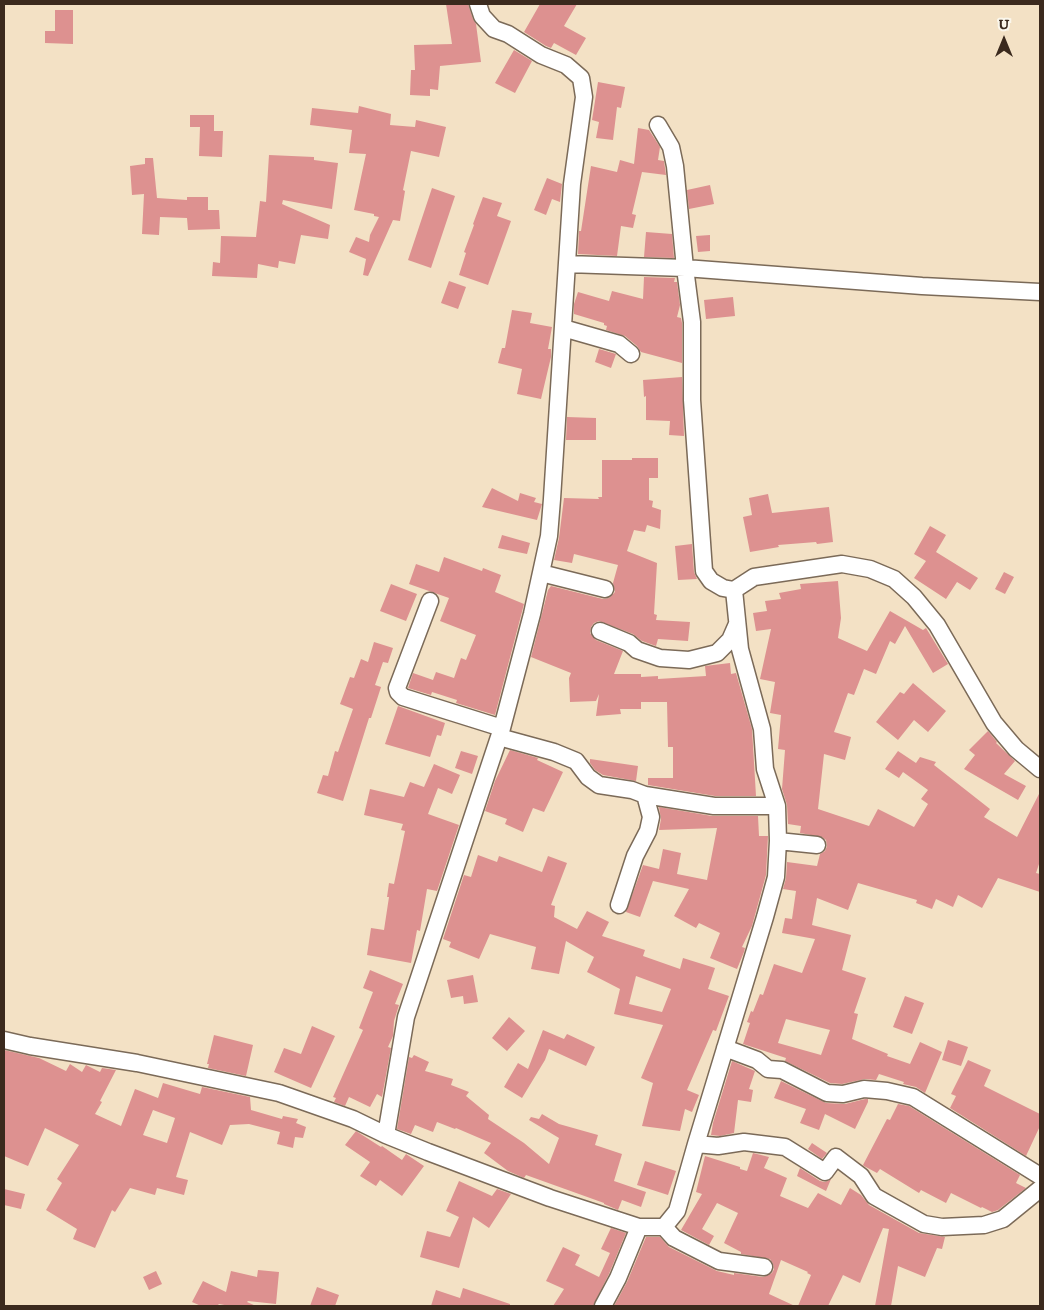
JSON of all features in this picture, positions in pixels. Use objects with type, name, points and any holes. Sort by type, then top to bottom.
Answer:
[{"type":"street","points":[[386,1135],[406,1017],[501,732],[541,573],[550,526],[572,184],[584,97],[581,78],[566,65],[541,54],[508,34],[494,29],[482,16],[478,4]]},
{"type":"street","points":[[658,125],[671,147],[680,209],[692,322],[692,400],[704,571],[711,581],[723,588],[734,590],[754,577],[842,564],[870,569],[894,580],[914,597],[937,625],[994,723],[1016,749],[1040,769]]},
{"type":"street","points":[[567,264],[685,268],[922,286],[1040,292]]},
{"type":"street","points":[[564,328],[619,344],[631,354]]},
{"type":"street","points":[[541,573],[605,589]]},
{"type":"street","points":[[664,1227],[677,1211],[776,877],[777,806],[765,769],[762,729],[740,649],[734,590]]},
{"type":"street","points":[[430,601],[397,688],[402,697],[576,761],[588,777],[599,785],[632,790],[645,795],[714,806],[777,806]]},
{"type":"street","points":[[600,631],[629,643],[638,650],[660,658],[689,660],[717,653],[730,640],[737,617]]},
{"type":"street","points":[[619,905],[635,856],[648,831],[651,817],[645,795]]},
{"type":"street","points":[[778,841],[817,845]]},
{"type":"street","points":[[4,1040],[200,1075],[280,1093],[353,1119],[386,1135],[540,1195],[639,1227],[664,1227],[674,1238],[719,1261],[764,1267]]},
{"type":"street","points":[[725,1048],[757,1060],[768,1069],[782,1070],[827,1093],[843,1094],[864,1089],[887,1091],[913,1097],[1040,1176]]},
{"type":"street","points":[[696,1144],[718,1146],[744,1142],[785,1148],[825,1172],[836,1157],[861,1176],[874,1196],[924,1224],[942,1227],[984,1225],[1003,1219],[1040,1189]]},
{"type":"street","points":[[604,1306],[639,1227]]},
{"type":"building","points":[[446,4],[468,4],[476,24],[481,62],[440,66],[438,90],[430,89],[430,96],[410,95],[411,70],[415,70],[414,45],[452,44]]},
{"type":"building","points":[[540,4],[577,4],[564,26],[586,38],[576,55],[554,43],[551,48],[546,46],[524,32]]},
{"type":"building","points":[[55,10],[73,10],[73,44],[45,43],[45,31],[55,31]]},
{"type":"building","points":[[514,50],[532,61],[515,93],[495,83]]},
{"type":"building","points":[[598,82],[625,87],[621,108],[617,107],[613,140],[596,138],[599,122],[592,120]]},
{"type":"building","points":[[359,106],[391,114],[390,125],[415,127],[416,120],[446,127],[439,157],[411,151],[403,190],[405,191],[400,221],[393,220],[368,276],[363,275],[366,259],[349,252],[356,237],[369,242],[370,235],[379,217],[374,216],[374,214],[354,210],[366,154],[349,153],[352,130],[310,125],[312,108],[358,113]]},
{"type":"building","points":[[190,115],[214,115],[214,131],[223,131],[222,157],[199,156],[200,127],[190,127]]},
{"type":"building","points":[[638,128],[649,130],[660,147],[658,160],[664,161],[666,175],[642,172],[632,214],[636,215],[633,228],[621,226],[617,256],[578,254],[579,231],[581,231],[591,166],[617,172],[620,160],[634,164]]},
{"type":"building","points":[[269,155],[314,157],[314,160],[338,163],[332,209],[283,200],[282,204],[330,225],[328,239],[301,235],[295,264],[279,261],[278,268],[258,264],[257,278],[212,276],[213,262],[220,263],[221,236],[256,237],[260,201],[266,202]]},
{"type":"building","points":[[145,158],[153,158],[157,198],[187,200],[187,197],[208,197],[208,210],[219,210],[220,229],[188,230],[187,218],[160,217],[159,235],[142,234],[144,194],[132,195],[130,166],[145,164]]},
{"type":"building","points":[[547,178],[562,184],[560,202],[552,199],[546,215],[534,210]]},
{"type":"building","points":[[710,185],[714,204],[689,209],[687,190]]},
{"type":"building","points":[[432,188],[455,196],[431,268],[408,260]]},
{"type":"building","points":[[483,197],[502,203],[497,216],[511,221],[488,285],[459,275],[466,253],[464,252]]},
{"type":"building","points":[[646,232],[672,234],[674,258],[644,257]]},
{"type":"building","points":[[710,235],[710,251],[698,252],[696,236]]},
{"type":"building","points":[[644,277],[675,278],[674,282],[677,282],[680,305],[677,317],[681,318],[682,323],[682,363],[641,352],[625,336],[606,330],[607,326],[604,323],[574,314],[574,304],[578,292],[609,301],[612,291],[643,299]]},
{"type":"building","points":[[449,281],[466,287],[458,309],[441,303]]},
{"type":"building","points":[[733,297],[735,316],[706,319],[704,300]]},
{"type":"building","points":[[512,310],[532,313],[530,323],[552,327],[548,349],[551,349],[551,357],[541,399],[517,394],[522,369],[498,363],[502,348],[505,348]]},
{"type":"building","points":[[599,349],[616,354],[611,368],[595,362]]},
{"type":"building","points":[[682,377],[684,436],[669,435],[670,421],[646,420],[646,396],[644,397],[643,380]]},
{"type":"building","points":[[567,417],[596,418],[596,440],[566,440]]},
{"type":"building","points":[[632,458],[658,458],[658,478],[649,478],[649,500],[653,501],[652,507],[661,510],[660,529],[647,525],[645,532],[634,530],[627,551],[657,563],[654,614],[657,615],[656,620],[690,622],[688,641],[658,639],[656,646],[642,641],[633,634],[599,621],[591,627],[590,633],[596,640],[623,651],[614,674],[641,674],[641,677],[658,676],[658,679],[706,676],[705,666],[730,663],[731,674],[736,673],[752,729],[756,796],[715,796],[648,785],[648,778],[673,778],[673,747],[668,747],[667,702],[641,702],[641,709],[620,709],[621,714],[596,716],[599,694],[596,701],[570,702],[569,678],[571,673],[531,657],[548,590],[551,586],[603,599],[609,598],[615,592],[613,583],[618,565],[574,554],[572,563],[554,560],[564,498],[599,499],[598,497],[602,497],[602,460],[632,460]]},
{"type":"building","points":[[492,488],[518,501],[520,493],[536,498],[534,502],[542,504],[537,520],[482,507]]},
{"type":"building","points":[[768,494],[772,513],[829,507],[833,542],[778,545],[779,547],[750,552],[743,517],[752,515],[749,498]]},
{"type":"building","points":[[930,526],[946,535],[936,552],[978,578],[970,590],[957,582],[946,599],[914,578],[926,561],[914,554]]},
{"type":"building","points":[[502,535],[530,543],[527,554],[498,548]]},
{"type":"building","points":[[692,544],[694,572],[697,579],[678,580],[675,546]]},
{"type":"building","points":[[444,557],[482,571],[483,568],[501,575],[495,592],[524,604],[495,715],[456,703],[457,700],[432,692],[431,695],[408,688],[413,673],[433,680],[436,672],[454,678],[461,658],[466,660],[476,635],[440,621],[449,598],[409,584],[416,564],[439,572]]},
{"type":"building","points":[[1004,572],[1014,577],[1005,594],[995,589]]},
{"type":"building","points":[[838,581],[841,618],[838,638],[867,651],[890,611],[923,630],[926,628],[948,664],[933,673],[905,626],[895,644],[890,641],[876,674],[864,669],[854,695],[848,693],[834,732],[851,737],[845,760],[824,754],[818,809],[869,826],[878,809],[914,827],[928,804],[921,799],[928,790],[903,772],[899,778],[885,769],[898,751],[916,763],[920,757],[936,762],[934,765],[990,809],[984,817],[1017,837],[1040,792],[1040,861],[1036,873],[1040,874],[1040,892],[998,878],[982,908],[958,895],[953,907],[936,899],[932,909],[916,903],[917,900],[858,883],[848,910],[817,898],[812,925],[851,935],[842,970],[866,978],[854,1013],[858,1014],[852,1039],[888,1054],[887,1056],[910,1064],[920,1042],[942,1052],[925,1093],[916,1087],[903,1084],[904,1082],[879,1074],[876,1080],[865,1079],[842,1084],[830,1083],[785,1061],[786,1058],[743,1044],[750,1023],[747,1022],[751,1011],[753,1012],[760,994],[763,995],[774,964],[802,973],[815,939],[782,933],[785,918],[792,919],[796,891],[783,889],[787,862],[817,866],[820,854],[825,851],[827,846],[826,840],[822,837],[800,833],[801,826],[788,824],[787,805],[782,789],[785,750],[778,749],[781,715],[770,713],[775,682],[760,679],[771,629],[756,631],[753,613],[767,611],[765,601],[781,599],[779,593],[801,589],[800,584]],"holes":[[[786,1019],[830,1030],[821,1055],[778,1043]]]},
{"type":"building","points":[[391,584],[417,594],[406,621],[380,611]]},
{"type":"building","points":[[374,642],[393,648],[388,663],[383,662],[375,685],[381,687],[371,718],[369,718],[343,801],[317,793],[323,775],[328,776],[335,751],[338,752],[353,709],[340,704],[350,677],[354,678],[361,659],[368,662]]},
{"type":"building","points":[[913,683],[946,711],[928,732],[914,720],[898,740],[876,722],[900,692],[904,694]]},
{"type":"building","points":[[398,706],[445,723],[441,736],[437,735],[430,757],[385,744]]},
{"type":"building","points":[[988,731],[996,743],[1015,761],[1004,774],[1026,786],[1018,800],[964,769],[975,755],[969,750]]},
{"type":"building","points":[[510,750],[538,758],[537,760],[563,772],[544,812],[533,808],[523,832],[505,824],[507,819],[485,811],[495,781]]},
{"type":"building","points":[[461,751],[478,756],[472,774],[455,768]]},
{"type":"building","points":[[590,759],[638,766],[636,781],[603,775],[595,770],[590,763]]},
{"type":"building","points":[[434,764],[460,775],[452,794],[438,788],[428,814],[459,825],[437,891],[427,889],[420,931],[417,930],[411,963],[367,955],[371,928],[384,930],[389,883],[394,884],[405,831],[401,830],[403,824],[364,815],[370,789],[404,797],[410,782],[424,787]]},
{"type":"building","points":[[659,807],[712,816],[758,816],[759,836],[768,836],[766,875],[752,926],[742,947],[745,948],[737,969],[710,958],[720,933],[699,923],[696,928],[674,916],[689,889],[653,881],[640,917],[626,912],[643,865],[659,869],[663,849],[681,853],[677,874],[707,880],[717,828],[659,830],[661,819]]},
{"type":"building","points":[[478,855],[497,862],[499,856],[542,872],[548,856],[567,863],[551,905],[555,906],[554,917],[577,929],[587,911],[609,922],[602,936],[645,950],[643,956],[680,969],[683,958],[715,968],[708,989],[729,996],[716,1031],[713,1030],[687,1090],[699,1095],[692,1112],[685,1109],[680,1131],[642,1126],[653,1083],[641,1078],[663,1025],[614,1014],[620,989],[587,972],[594,957],[566,941],[559,974],[531,969],[536,947],[490,934],[479,959],[449,947],[451,942],[443,939],[464,875],[471,877]],"holes":[[[636,976],[671,989],[662,1012],[629,1004]]]},
{"type":"building","points":[[370,970],[403,984],[395,1004],[399,1005],[394,1021],[393,1036],[388,1047],[391,1048],[382,1097],[377,1094],[370,1107],[349,1097],[345,1106],[334,1102],[336,1098],[333,1097],[363,1030],[359,1028],[373,992],[363,988]]},
{"type":"building","points":[[473,975],[478,1002],[464,1004],[463,996],[451,998],[447,980]]},
{"type":"building","points":[[905,996],[924,1003],[912,1034],[893,1027]]},
{"type":"building","points":[[509,1017],[525,1031],[507,1051],[492,1038]]},
{"type":"building","points":[[312,1026],[335,1036],[311,1088],[274,1072],[284,1048],[301,1054]]},
{"type":"building","points":[[543,1030],[564,1039],[567,1034],[595,1047],[586,1066],[549,1049],[545,1060],[522,1098],[504,1087],[518,1063],[528,1069]]},
{"type":"building","points":[[214,1035],[253,1045],[246,1076],[208,1068],[209,1064],[207,1064]]},
{"type":"building","points":[[948,1040],[968,1047],[961,1066],[942,1060]]},
{"type":"building","points":[[4,1050],[39,1058],[66,1071],[70,1064],[82,1072],[86,1065],[100,1072],[102,1068],[116,1070],[95,1114],[121,1126],[135,1089],[158,1098],[163,1083],[200,1094],[202,1087],[250,1097],[251,1110],[282,1119],[283,1116],[298,1119],[296,1123],[306,1127],[303,1138],[295,1137],[293,1148],[277,1144],[280,1132],[249,1124],[230,1125],[222,1145],[190,1132],[176,1177],[188,1180],[184,1195],[157,1188],[155,1195],[130,1188],[115,1212],[112,1210],[95,1248],[73,1239],[77,1229],[46,1210],[62,1183],[57,1179],[79,1145],[45,1128],[28,1166],[4,1156]],"holes":[[[153,1110],[175,1118],[167,1143],[143,1135]]]},
{"type":"building","points":[[414,1055],[429,1062],[425,1071],[453,1079],[451,1085],[469,1092],[466,1096],[489,1115],[488,1119],[524,1143],[549,1164],[559,1138],[529,1120],[531,1117],[539,1119],[542,1114],[559,1124],[598,1135],[595,1145],[622,1154],[614,1181],[646,1192],[641,1207],[622,1200],[618,1210],[604,1203],[526,1175],[524,1178],[508,1171],[484,1153],[491,1143],[456,1128],[437,1122],[433,1132],[415,1125],[411,1134],[397,1129],[409,1057],[412,1058]]},
{"type":"building","points":[[968,1060],[991,1070],[984,1086],[1040,1114],[1040,1126],[1026,1156],[950,1108],[956,1096],[951,1094]]},
{"type":"building","points":[[732,1061],[755,1071],[749,1089],[753,1090],[751,1102],[738,1100],[734,1133],[720,1136],[711,1135],[713,1123]]},
{"type":"building","points":[[781,1081],[826,1103],[845,1104],[865,1099],[868,1099],[868,1102],[855,1129],[825,1114],[819,1130],[800,1123],[806,1109],[774,1098]]},
{"type":"building","points":[[898,1104],[909,1106],[1020,1175],[1016,1183],[1026,1188],[998,1210],[992,1212],[951,1193],[946,1203],[921,1190],[919,1193],[880,1169],[877,1173],[864,1166],[887,1119],[890,1120]]},
{"type":"building","points":[[356,1131],[402,1160],[406,1154],[424,1166],[402,1196],[380,1180],[376,1186],[360,1176],[370,1162],[345,1145]]},
{"type":"building","points":[[812,1143],[827,1153],[822,1159],[808,1149]]},
{"type":"building","points":[[753,1153],[769,1157],[764,1168],[787,1178],[780,1196],[808,1208],[818,1193],[841,1205],[850,1188],[861,1195],[869,1205],[919,1233],[945,1237],[942,1249],[937,1248],[925,1277],[898,1266],[891,1306],[875,1306],[889,1229],[883,1228],[860,1283],[843,1275],[828,1306],[798,1306],[811,1275],[781,1260],[769,1294],[795,1306],[614,1306],[627,1282],[646,1237],[660,1237],[669,1247],[717,1271],[734,1275],[734,1273],[763,1277],[772,1273],[774,1269],[770,1259],[741,1254],[741,1252],[724,1243],[738,1213],[717,1203],[702,1229],[714,1236],[709,1245],[681,1230],[702,1194],[696,1192],[705,1156],[747,1171]]},
{"type":"building","points":[[645,1161],[676,1171],[668,1195],[637,1185]]},
{"type":"building","points":[[800,1168],[820,1181],[825,1182],[831,1179],[826,1191],[797,1176]]},
{"type":"building","points":[[459,1181],[492,1196],[497,1189],[511,1194],[489,1228],[473,1217],[459,1268],[420,1257],[427,1231],[450,1237],[459,1217],[446,1211]]},
{"type":"building","points":[[4,1189],[25,1194],[21,1209],[4,1205]]},
{"type":"building","points":[[611,1228],[626,1233],[593,1306],[553,1306],[564,1289],[546,1281],[563,1247],[580,1255],[575,1265],[599,1277],[610,1253],[601,1249]]},
{"type":"building","points":[[258,1270],[279,1272],[276,1304],[248,1301],[256,1306],[219,1304],[217,1306],[201,1306],[192,1302],[203,1281],[226,1292],[231,1271],[257,1277]]},
{"type":"building","points":[[156,1271],[162,1284],[149,1290],[143,1277]]},
{"type":"building","points":[[317,1287],[339,1295],[335,1306],[310,1306]]},
{"type":"building","points":[[463,1288],[510,1304],[510,1306],[431,1306],[436,1290],[460,1298]]}]
